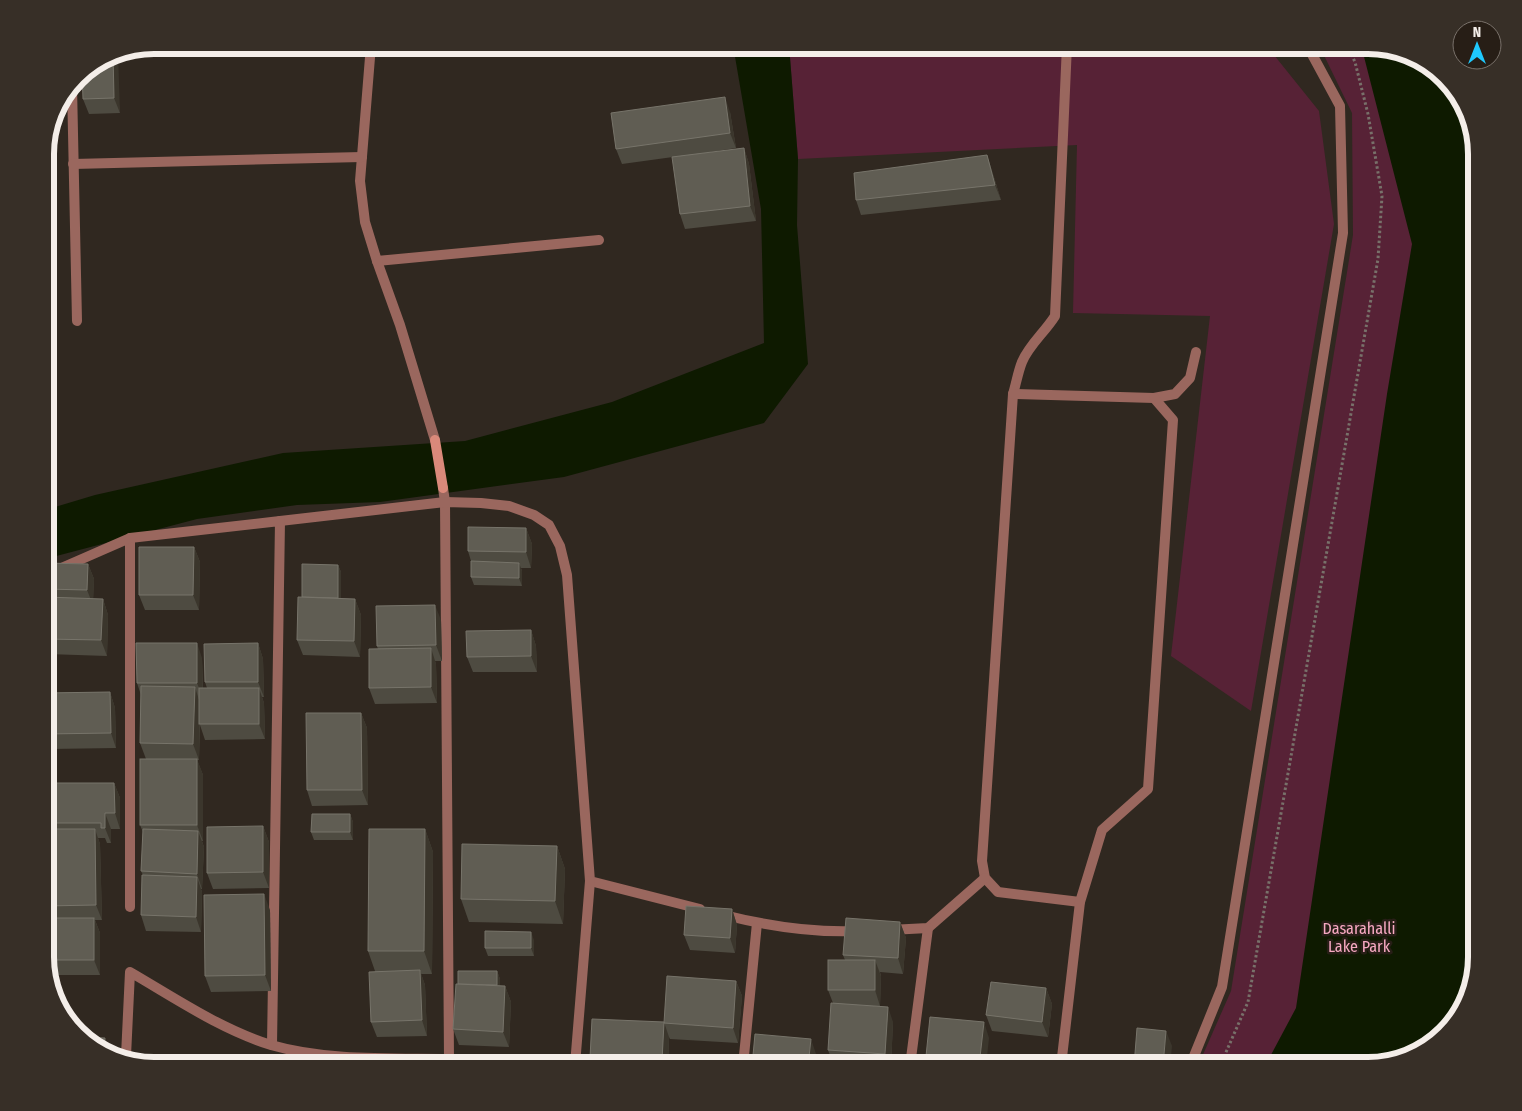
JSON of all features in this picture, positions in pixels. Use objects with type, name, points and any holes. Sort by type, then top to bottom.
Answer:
[{"type":"street","points":[[370,54],[360,182],[365,222],[400,325],[435,440],[446,502],[449,1057]]},
{"type":"street","points":[[1067,54],[1055,316],[1022,362],[1012,394],[982,861],[985,878],[998,892],[1080,902]]},
{"type":"street","points":[[1194,1057],[1222,987],[1343,233],[1340,106],[1312,54]]},
{"type":"street","points":[[72,97],[77,321]]},
{"type":"street","points":[[73,164],[362,157]]},
{"type":"street","points":[[377,261],[599,240]]},
{"type":"street","points":[[1012,394],[1154,398],[1175,394],[1190,378],[1196,352]]},
{"type":"street","points":[[1062,1057],[1080,902],[1102,830],[1148,789],[1174,420],[1154,398]]},
{"type":"street","points":[[54,571],[130,538],[446,502],[508,506],[534,515],[549,525],[560,546],[567,575],[590,881],[576,1057]]},
{"type":"street","points":[[272,1045],[280,521]]},
{"type":"street","points":[[130,538],[130,907]]},
{"type":"street","points":[[882,930],[928,928],[985,878]]},
{"type":"street","points":[[590,881],[757,924],[828,932],[864,931]]},
{"type":"street","points":[[744,1057],[757,924]]},
{"type":"street","points":[[911,1057],[928,928]]},
{"type":"street","points":[[126,1053],[130,972],[226,1028],[272,1045],[327,1056],[368,1057]]},
{"type":"path","points":[[1224,1057],[1248,1002],[1378,259],[1382,196],[1368,114],[1351,54]]},
{"type":"green space","points":[[790,54],[1273,54],[1319,111],[1334,224],[1251,711],[1171,656],[1210,316],[1073,313],[1077,145],[798,159]]},
{"type":"green space","name":"Dasarahalli Lake Park","points":[[1323,54],[1374,54],[1400,59],[1418,67],[1429,74],[1448,93],[1463,122],[1467,141],[1468,957],[1465,983],[1458,1001],[1448,1018],[1424,1040],[1400,1052],[1374,1057],[1202,1057],[1231,991],[1353,235],[1352,113]]},
{"type":"shaded area","points":[[735,54],[790,54],[798,159],[797,225],[808,364],[764,423],[564,477],[380,502],[297,505],[197,519],[54,557],[54,507],[95,495],[283,453],[465,441],[612,402],[764,343],[761,209]]},
{"type":"shaded area","name":"Dasarahalli Lake Park","points":[[1363,54],[1400,59],[1429,74],[1448,93],[1458,110],[1465,128],[1467,141],[1467,970],[1463,989],[1448,1018],[1434,1032],[1412,1047],[1400,1052],[1374,1057],[1270,1057],[1296,1008],[1387,394],[1412,244]]},
{"type":"building","points":[[113,62],[114,98],[83,99],[83,83],[93,74]]},
{"type":"building","points":[[725,97],[730,133],[616,149],[611,113]]},
{"type":"building","points":[[744,148],[750,206],[680,214],[672,157]]},
{"type":"building","points":[[987,155],[995,185],[856,200],[854,173]]},
{"type":"building","points":[[468,527],[526,528],[526,552],[468,551]]},
{"type":"building","points":[[139,547],[194,547],[193,595],[139,595]]},
{"type":"building","points":[[471,561],[519,563],[519,578],[471,577]]},
{"type":"building","points":[[54,563],[88,564],[87,590],[54,589]]},
{"type":"building","points":[[302,564],[338,565],[338,598],[302,597]]},
{"type":"building","points":[[54,597],[103,599],[101,640],[54,639]]},
{"type":"building","points":[[298,597],[355,599],[354,641],[297,640]]},
{"type":"building","points":[[435,605],[436,645],[377,646],[376,606]]},
{"type":"building","points":[[531,630],[531,656],[467,657],[466,631]]},
{"type":"building","points":[[136,643],[197,643],[197,683],[137,683]]},
{"type":"building","points":[[258,643],[258,682],[205,682],[204,644]]},
{"type":"building","points":[[431,648],[431,687],[369,688],[369,649]]},
{"type":"building","points":[[141,686],[195,687],[193,744],[140,743]]},
{"type":"building","points":[[199,688],[259,688],[259,724],[199,724]]},
{"type":"building","points":[[110,692],[111,733],[54,734],[54,693]]},
{"type":"building","points":[[306,713],[361,713],[362,790],[307,790]]},
{"type":"building","points":[[140,759],[197,759],[197,825],[140,825]]},
{"type":"building","points":[[54,783],[114,783],[115,813],[105,813],[105,828],[101,828],[101,823],[54,823]]},
{"type":"building","points":[[312,814],[350,814],[350,832],[311,832]]},
{"type":"building","points":[[263,826],[263,872],[207,873],[207,827]]},
{"type":"building","points":[[54,829],[95,829],[96,905],[54,906]]},
{"type":"building","points":[[143,829],[198,831],[197,874],[141,871]]},
{"type":"building","points":[[369,829],[425,829],[424,951],[368,951]]},
{"type":"building","points":[[462,844],[557,846],[555,901],[461,899]]},
{"type":"building","points":[[142,875],[197,877],[196,917],[141,915]]},
{"type":"building","points":[[264,894],[265,975],[205,976],[204,895]]},
{"type":"building","points":[[686,906],[732,909],[730,938],[684,935]]},
{"type":"building","points":[[54,918],[94,918],[94,960],[54,960]]},
{"type":"building","points":[[846,918],[900,922],[898,958],[843,955]]},
{"type":"building","points":[[485,931],[531,932],[531,948],[485,948]]},
{"type":"building","points":[[828,960],[875,960],[875,990],[828,990]]},
{"type":"building","points":[[420,970],[422,1020],[371,1022],[369,972]]},
{"type":"building","points":[[458,971],[497,971],[497,985],[458,984]]},
{"type":"building","points":[[667,976],[736,981],[733,1028],[664,1023]]},
{"type":"building","points":[[991,982],[1046,988],[1042,1022],[986,1015]]},
{"type":"building","points":[[456,984],[505,986],[503,1032],[453,1029]]},
{"type":"building","points":[[831,1003],[888,1007],[885,1054],[828,1050]]},
{"type":"building","points":[[930,1017],[984,1022],[980,1057],[926,1057]]},
{"type":"building","points":[[592,1019],[664,1022],[662,1057],[590,1057]]},
{"type":"building","points":[[1137,1028],[1166,1031],[1164,1057],[1135,1057]]},
{"type":"building","points":[[755,1034],[811,1039],[809,1057],[753,1057]]},
{"type":"building","points":[[94,1038],[105,1038],[104,1044]]}]
